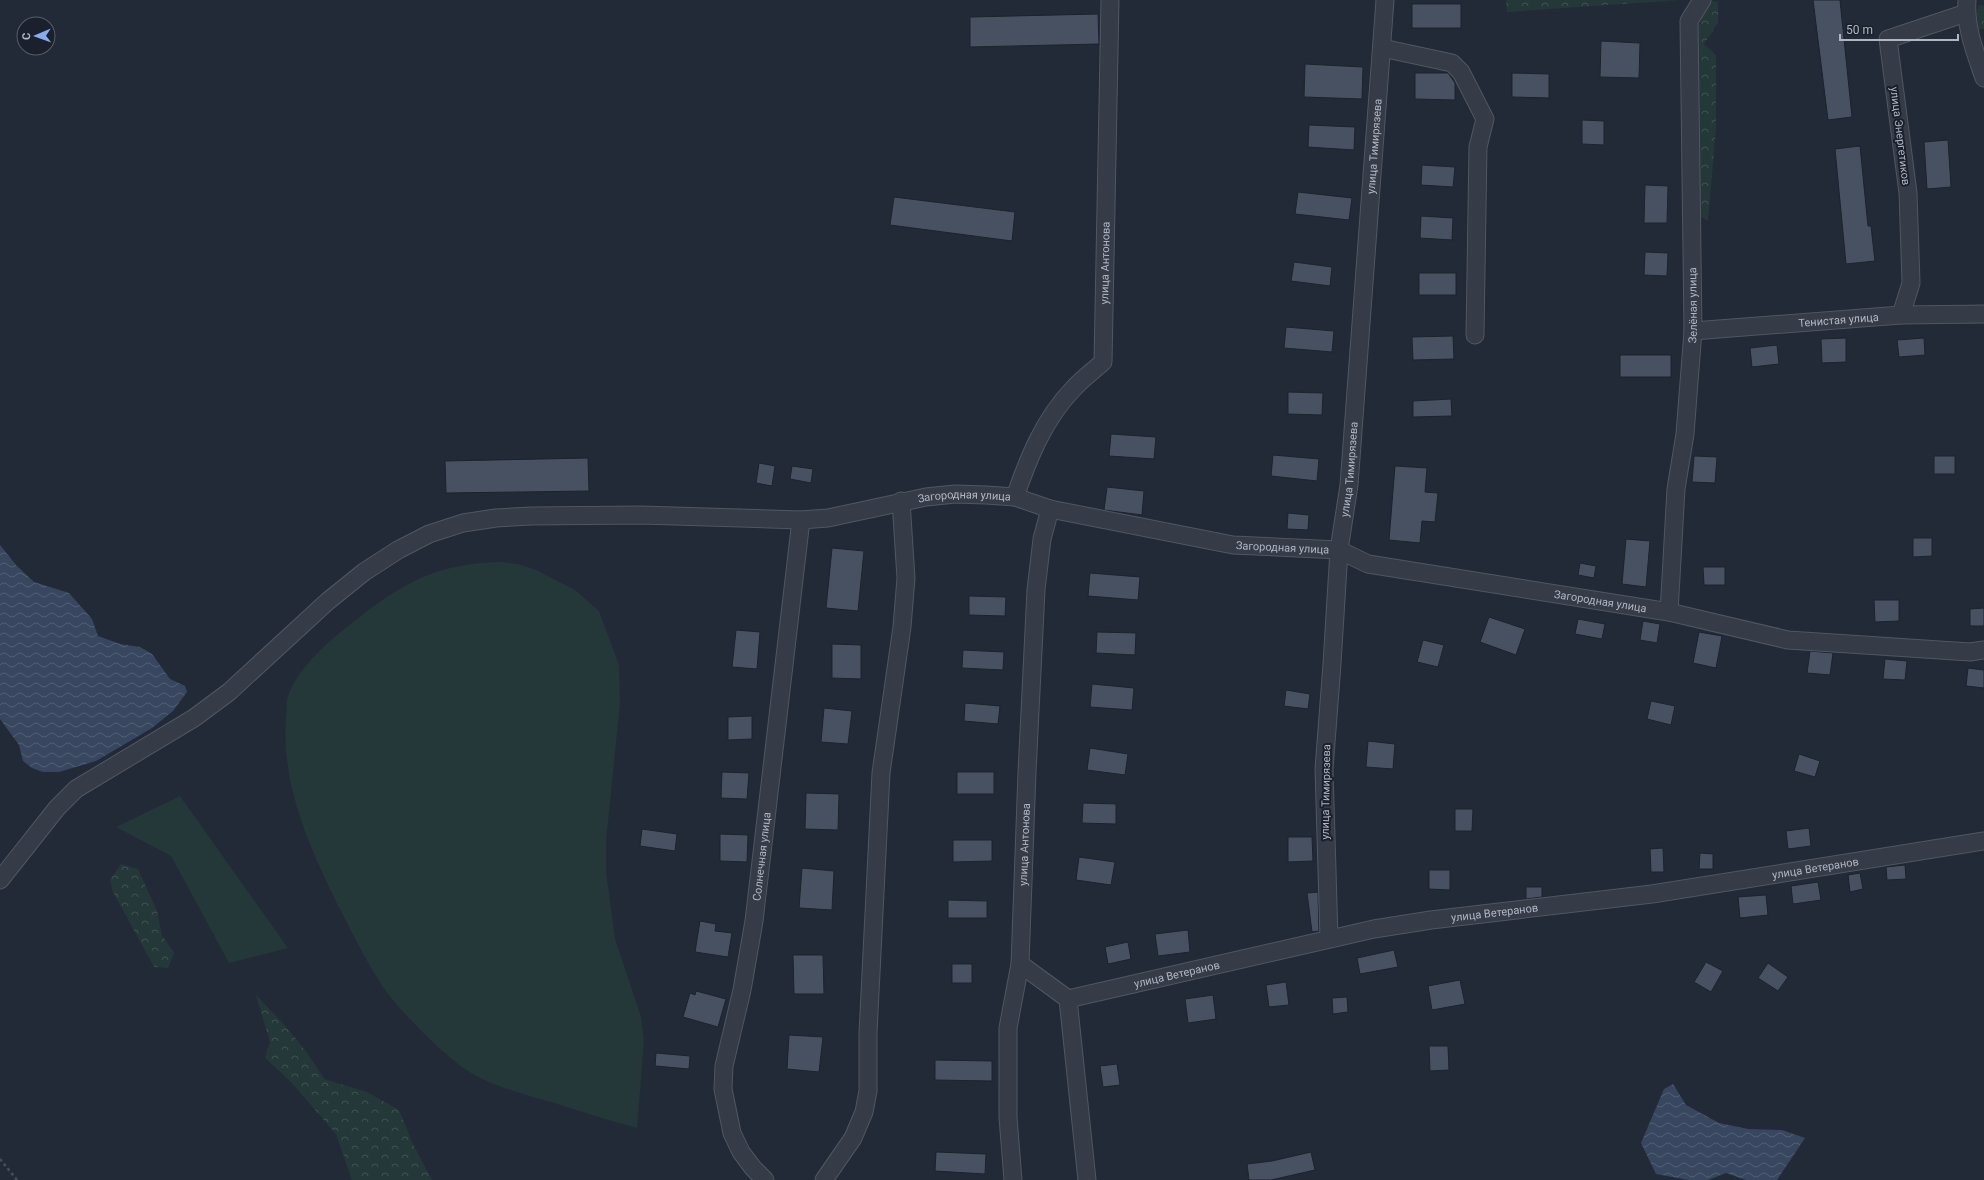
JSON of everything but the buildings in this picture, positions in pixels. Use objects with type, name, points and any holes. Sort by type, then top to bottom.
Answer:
[{"type":"street","name":"улица Антонова","points":[[1015,497],[1026,464],[1051,418],[1072,389],[1103,362],[1110,0]]},
{"type":"street","name":"улица Тимирязева","points":[[1329,938],[1324,769],[1333,656],[1338,550],[1349,485],[1385,0]]},
{"type":"street","name":"Зелёная улица","points":[[1669,612],[1676,489],[1685,434],[1693,331],[1689,21],[1702,0]]},
{"type":"street","points":[[1966,7],[1970,35],[1984,78]]},
{"type":"street","name":"улица Энергетиков","points":[[1901,315],[1911,283],[1908,193],[1888,39],[1966,7]]},
{"type":"street","points":[[1382,48],[1452,63],[1461,72],[1485,119],[1478,147],[1475,335]]},
{"type":"street","name":"Тенистая улица","points":[[1693,331],[1901,315],[1984,314]]},
{"type":"street","name":"Загородная улица","points":[[0,880],[57,808],[76,789],[194,718],[229,692],[328,602],[364,572],[398,550],[429,534],[463,523],[496,518],[641,515],[801,520],[849,514],[901,501],[955,494],[1015,497],[1050,509],[1233,545],[1338,550],[1368,564],[1669,612],[1788,640],[1977,651]]},
{"type":"street","points":[[824,1180],[853,1138],[864,1112],[868,1091],[868,1033],[881,773],[900,641],[906,578],[901,501]]},
{"type":"street","name":"улица Антонова","points":[[1013,1180],[1008,1117],[1008,1028],[1020,964],[1026,772],[1036,590],[1042,539],[1050,509]]},
{"type":"street","name":"Солнечная улица","points":[[765,1180],[753,1168],[741,1152],[732,1133],[723,1089],[724,1066],[742,990],[754,921],[801,520]]},
{"type":"street","name":"улица Ветеранов","points":[[1068,999],[1329,938],[1431,920],[1652,894],[1984,841]]},
{"type":"street","points":[[1020,964],[1068,999],[1087,1180]]},
{"type":"path","points":[[0,1159],[17,1180]]},
{"type":"green space","points":[[1506,0],[1680,0],[1507,12]]},
{"type":"green space","points":[[1709,0],[1718,2],[1718,23],[1704,44],[1716,55],[1716,129],[1708,220],[1697,215],[1696,32]]},
{"type":"green space","points":[[1978,5],[1984,6],[1984,29],[1977,29]]},
{"type":"green space","points":[[502,562],[518,564],[536,570],[575,590],[599,611],[619,665],[620,703],[606,842],[606,871],[615,939],[641,1017],[644,1041],[637,1128],[516,1092],[489,1082],[465,1069],[428,1037],[388,994],[366,959],[323,874],[302,823],[294,797],[288,771],[286,744],[287,701],[294,684],[310,661],[330,641],[362,615],[379,602],[411,583],[427,575],[461,566]]},
{"type":"green space","points":[[180,796],[288,948],[229,963],[171,856],[116,827]]},
{"type":"green space","points":[[121,864],[138,869],[157,911],[162,935],[174,953],[168,968],[154,967],[113,892],[110,880]]},
{"type":"green space","points":[[256,995],[301,1045],[324,1079],[367,1092],[399,1110],[413,1144],[432,1180],[352,1180],[336,1134],[291,1082],[265,1058],[270,1042]]},
{"type":"water","points":[[0,545],[16,565],[34,582],[69,593],[92,619],[98,636],[120,644],[140,647],[152,654],[170,679],[185,686],[187,692],[173,711],[152,728],[96,761],[59,772],[43,772],[32,768],[23,761],[19,745],[0,719]]},
{"type":"water","points":[[1673,1084],[1686,1105],[1719,1123],[1748,1129],[1782,1130],[1805,1138],[1777,1180],[1746,1180],[1726,1173],[1708,1180],[1689,1180],[1656,1174],[1641,1143],[1664,1089]]}]
